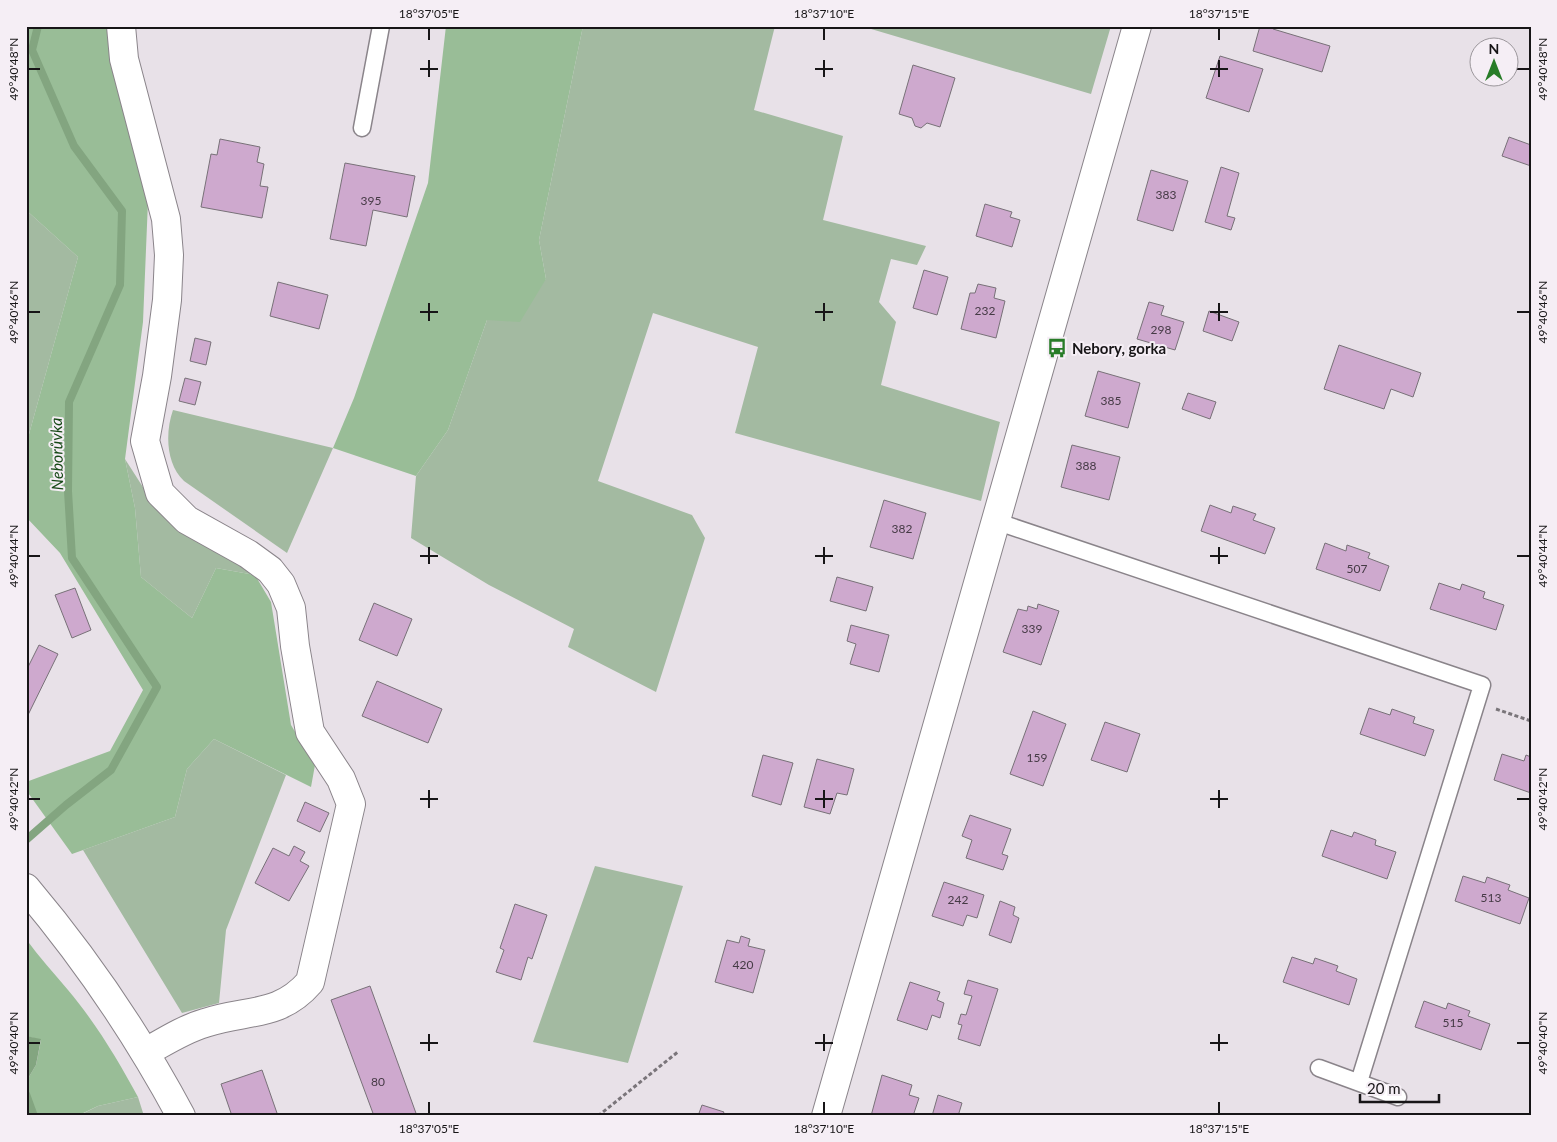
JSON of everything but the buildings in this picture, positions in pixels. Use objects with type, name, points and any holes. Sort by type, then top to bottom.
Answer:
[{"type":"street","points":[[121,26],[124,59],[166,218],[168,255],[166,300],[157,376],[145,441],[160,493],[187,520],[248,554],[270,570],[281,584],[291,608],[310,732],[341,779],[351,804],[310,982],[299,995],[280,1006],[204,1023],[146,1052]]},
{"type":"street","points":[[826,1116],[1137,26]]},
{"type":"street","points":[[27,889],[56,923],[106,991],[146,1052],[181,1116]]},
{"type":"lane","points":[[362,128],[381,26]]},
{"type":"lane","points":[[995,521],[1482,685],[1359,1082]]},
{"type":"lane","points":[[1319,1068],[1398,1097]]},
{"type":"path","points":[[1476,702],[1531,721]]},
{"type":"path","points":[[598,1116],[679,1051]]},
{"type":"shaded area","points":[[26,26],[108,26],[148,201],[143,322],[125,459],[135,508],[141,577],[192,618],[216,568],[255,575],[271,602],[291,725],[315,765],[311,787],[214,739],[187,769],[175,817],[72,854],[26,790],[26,782],[110,751],[143,690],[60,553],[26,517],[26,445],[78,257],[26,210]]},
{"type":"shaded area","points":[[446,26],[583,26],[539,240],[546,279],[520,322],[487,320],[448,430],[416,476],[333,448],[354,398],[428,183]]},
{"type":"shaded area","points":[[583,26],[775,26],[754,110],[843,136],[823,220],[926,246],[917,265],[891,259],[879,302],[896,322],[881,385],[1000,422],[981,501],[735,433],[758,347],[653,313],[598,481],[692,515],[705,538],[656,692],[568,647],[574,629],[489,585],[411,538],[416,476],[448,430],[487,320],[546,279],[539,240]]},
{"type":"shaded area","points":[[861,26],[1111,26],[1091,94]]},
{"type":"shaded area","points":[[26,210],[78,257],[26,445]]},
{"type":"shaded area","points":[[173,410],[333,448],[287,553],[184,481],[178,474],[170,457],[168,438]]},
{"type":"shaded area","points":[[125,459],[148,495],[176,526],[255,575],[216,568],[192,618],[141,577],[135,508]]},
{"type":"shaded area","points":[[214,739],[286,775],[226,930],[219,1003],[182,1013],[83,850],[175,817],[187,769]]},
{"type":"shaded area","points":[[595,866],[683,886],[628,1063],[533,1042]]},
{"type":"shaded area","points":[[26,939],[88,1015],[138,1097],[98,1106],[77,1116],[26,1116],[26,1082],[36,1065],[41,1040],[26,1036]]},
{"type":"shaded area","points":[[26,1036],[41,1039],[36,1065],[26,1082]]},
{"type":"shaded area","points":[[138,1097],[144,1116],[78,1116],[98,1106]]},
{"type":"waterway","name":"Neborůvka","points":[[26,840],[66,805],[111,770],[157,687],[72,558],[68,491],[69,402],[120,285],[122,211],[74,146],[32,50],[38,26]]},
{"type":"waterway","points":[[26,1094],[34,1116]]},
{"type":"place","name":"Nebory, gorka","points":[[1057,348]]}]
